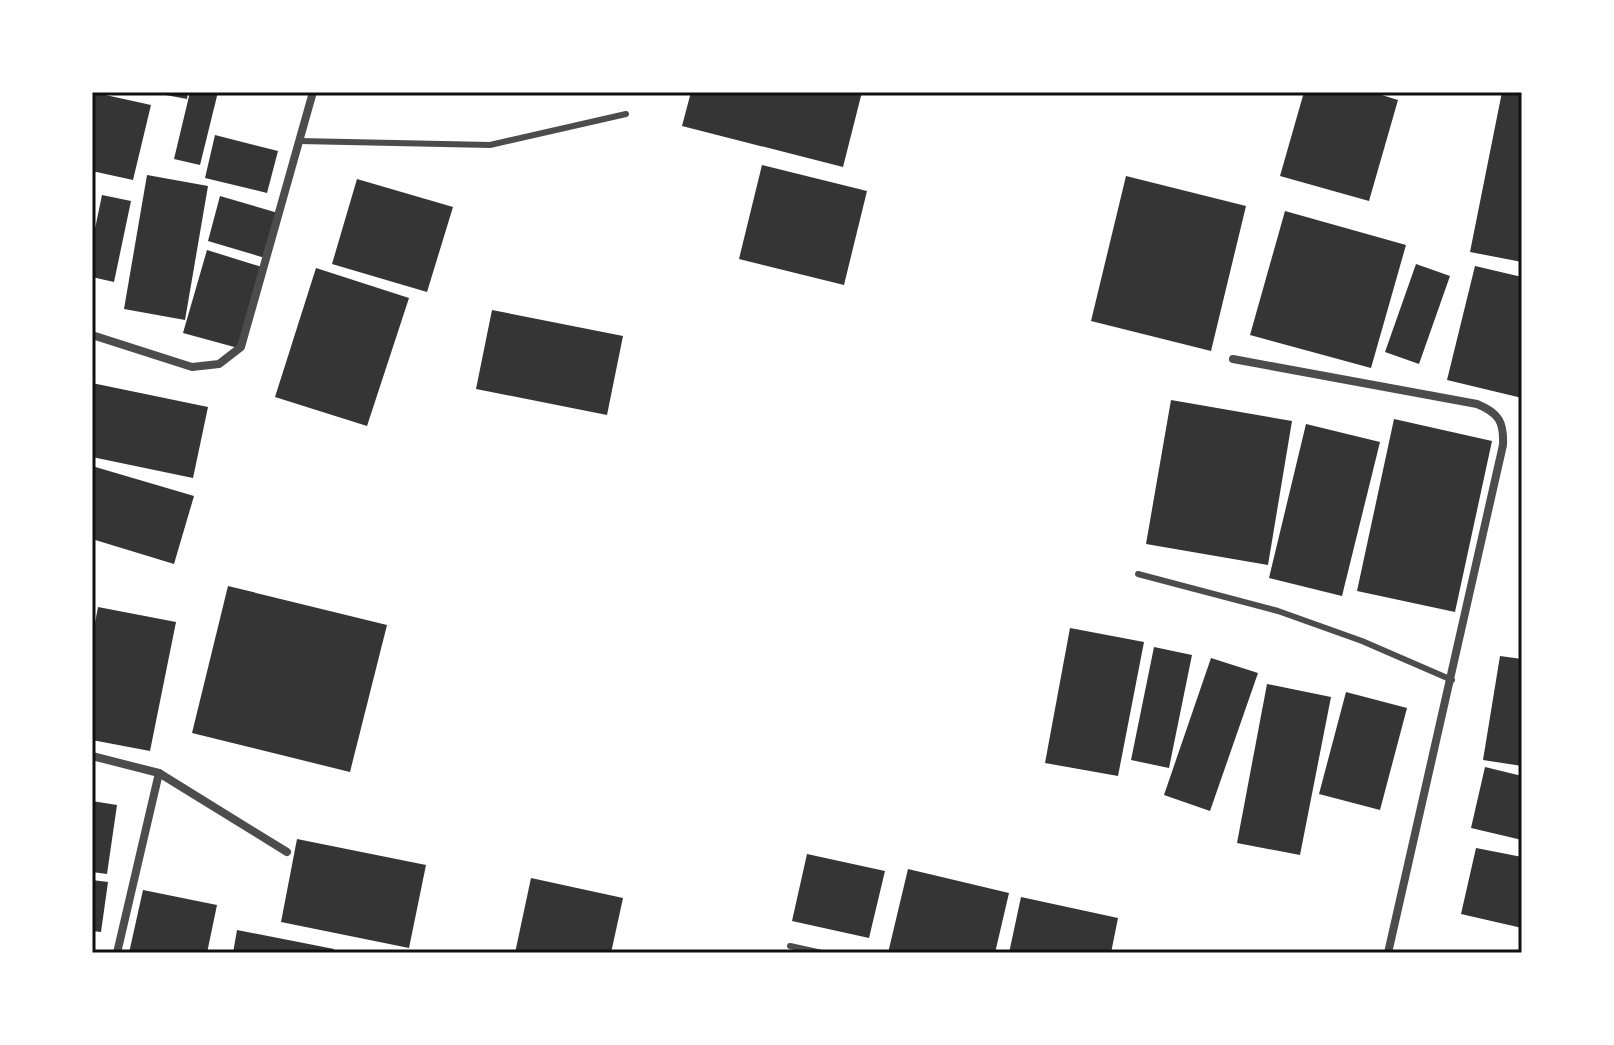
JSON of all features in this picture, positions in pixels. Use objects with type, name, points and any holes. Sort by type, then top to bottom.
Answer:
[{"type":"street","points":[[92,335],[192,367],[207,368],[231,357],[241,347],[313,92]]},
{"type":"street","points":[[1233,359],[1477,404],[1500,418],[1503,445],[1388,953]]},
{"type":"street","points":[[92,756],[159,773],[287,852]]},
{"type":"street","points":[[117,953],[159,773]]},
{"type":"lane","points":[[299,141],[490,145],[626,114]]},
{"type":"lane","points":[[1138,574],[1278,611],[1362,641],[1452,680]]},
{"type":"lane","points":[[790,946],[822,953]]},
{"type":"building","points":[[92,92],[151,105],[133,180],[92,171]]},
{"type":"building","points":[[150,92],[188,92],[187,99]]},
{"type":"building","points":[[190,92],[218,92],[200,165],[174,159]]},
{"type":"building","points":[[691,92],[862,92],[843,167],[682,126]]},
{"type":"building","points":[[1304,92],[1372,92],[1398,100],[1369,201],[1280,176]]},
{"type":"building","points":[[1502,92],[1522,92],[1522,262],[1470,252]]},
{"type":"building","points":[[215,135],[278,151],[267,193],[205,178]]},
{"type":"building","points":[[762,165],[867,191],[844,285],[739,259]]},
{"type":"building","points":[[147,175],[208,186],[185,320],[124,309]]},
{"type":"building","points":[[1126,176],[1246,206],[1211,351],[1091,321]]},
{"type":"building","points":[[357,179],[453,207],[427,292],[332,264]]},
{"type":"building","points":[[102,195],[131,201],[114,282],[92,277],[92,243]]},
{"type":"building","points":[[220,196],[278,213],[265,258],[208,241]]},
{"type":"building","points":[[1285,211],[1406,245],[1371,368],[1250,335]]},
{"type":"building","points":[[207,250],[262,267],[238,348],[183,333]]},
{"type":"building","points":[[1416,264],[1450,276],[1419,364],[1385,352]]},
{"type":"building","points":[[1475,266],[1522,277],[1522,398],[1447,380]]},
{"type":"building","points":[[316,268],[409,298],[367,426],[275,397]]},
{"type":"building","points":[[492,310],[623,336],[607,415],[476,389]]},
{"type":"building","points":[[92,383],[208,407],[193,478],[92,457]]},
{"type":"building","points":[[1171,400],[1292,421],[1268,565],[1146,544]]},
{"type":"building","points":[[1394,419],[1492,441],[1455,612],[1357,591]]},
{"type":"building","points":[[1306,424],[1380,442],[1342,596],[1269,578]]},
{"type":"building","points":[[92,466],[194,496],[174,564],[92,539]]},
{"type":"building","points":[[228,586],[387,625],[350,772],[192,733]]},
{"type":"building","points":[[98,607],[176,622],[150,751],[92,740],[92,639]]},
{"type":"building","points":[[1070,628],[1144,642],[1118,776],[1045,763]]},
{"type":"building","points":[[1154,647],[1192,655],[1169,768],[1131,760]]},
{"type":"building","points":[[1500,656],[1522,659],[1522,766],[1483,760]]},
{"type":"building","points":[[1211,658],[1258,673],[1210,811],[1164,795]]},
{"type":"building","points":[[1267,684],[1331,697],[1300,855],[1237,843]]},
{"type":"building","points":[[1346,692],[1407,708],[1380,810],[1319,794]]},
{"type":"building","points":[[1485,767],[1522,776],[1522,840],[1471,828]]},
{"type":"building","points":[[92,801],[117,805],[107,874],[92,872]]},
{"type":"building","points":[[297,839],[426,865],[409,948],[281,922]]},
{"type":"building","points":[[1476,848],[1522,857],[1522,928],[1461,914]]},
{"type":"building","points":[[807,854],[885,871],[869,938],[792,921]]},
{"type":"building","points":[[908,869],[1009,893],[995,953],[888,953]]},
{"type":"building","points":[[531,878],[623,898],[611,953],[515,953]]},
{"type":"building","points":[[92,880],[108,882],[101,932],[92,931]]},
{"type":"building","points":[[143,890],[217,905],[207,953],[129,953]]},
{"type":"building","points":[[1021,897],[1118,918],[1111,953],[1009,953]]},
{"type":"building","points":[[237,930],[334,949],[333,953],[233,953]]}]
